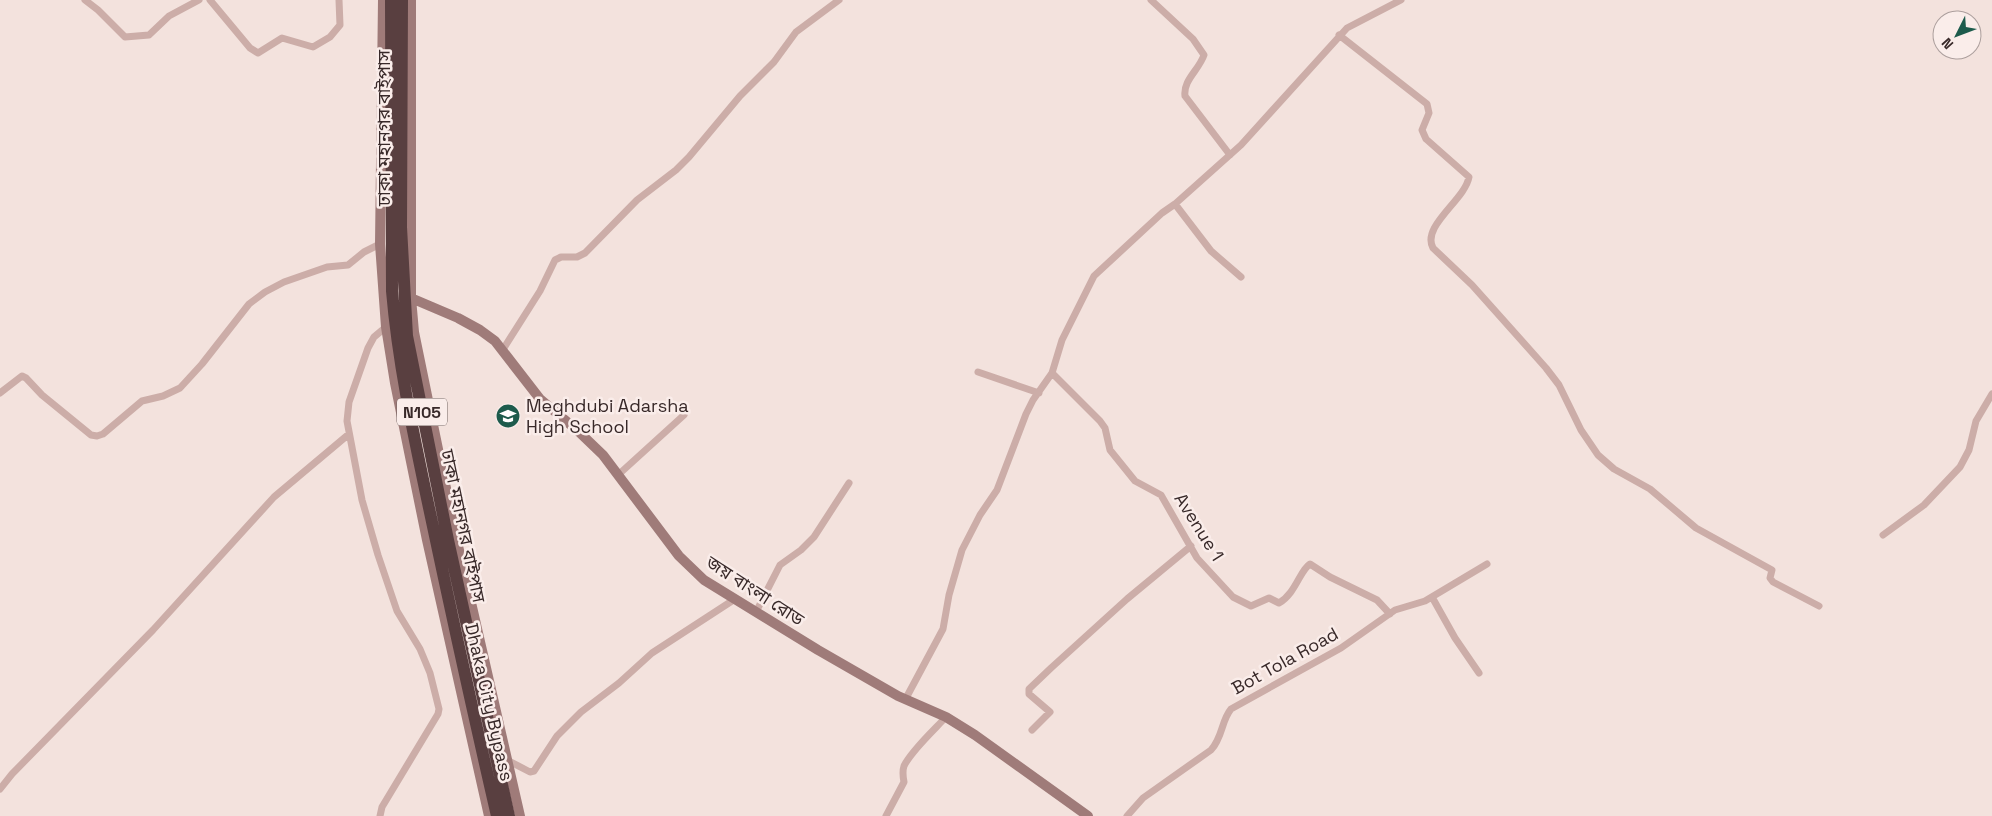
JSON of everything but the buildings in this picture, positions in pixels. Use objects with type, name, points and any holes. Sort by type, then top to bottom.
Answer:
[{"type":"highway","name":"Dhaka City Bypass","points":[[391,0],[392,290],[396,336],[464,675],[497,816]]},
{"type":"highway","name":"ঢাকা মহানগর বাইপাস","points":[[402,0],[401,227],[407,336],[448,540],[509,816]]},
{"type":"main road","points":[[383,0],[380,244],[386,328],[394,383],[427,540],[489,816]]},
{"type":"main road","points":[[411,0],[411,298],[414,332],[436,448],[520,816]]},
{"type":"main road","name":"জয় বাংলা রোড","points":[[411,298],[480,330],[494,341],[540,399],[588,440],[618,475],[686,564],[713,586],[905,700],[946,718],[975,735],[1087,816]]},
{"type":"street","points":[[85,0],[98,10],[125,38],[149,35],[169,16],[199,0]]},
{"type":"street","points":[[210,0],[250,48],[258,53],[282,38],[313,46],[330,37],[340,25],[339,0]]},
{"type":"street","points":[[502,351],[540,291],[555,260],[561,257],[577,257],[585,253],[638,200],[682,164],[740,96],[774,62],[796,32],[839,0]]},
{"type":"street","points":[[1151,0],[1193,39],[1204,55],[1202,62],[1184,88],[1186,96],[1230,155]]},
{"type":"street","points":[[905,700],[943,629],[949,595],[962,550],[980,515],[997,490],[1026,414],[1052,373],[1062,340],[1094,276],[1162,213],[1175,204],[1230,155],[1299,83],[1339,35],[1347,28],[1401,0]]},
{"type":"street","points":[[1339,35],[1426,104],[1429,113],[1422,130],[1426,139],[1469,177],[1462,193],[1431,232],[1430,243],[1472,285],[1546,368],[1559,385],[1581,430],[1598,454],[1614,469],[1650,489],[1696,528],[1772,570],[1771,580],[1819,606]]},
{"type":"street","points":[[1175,204],[1210,251],[1240,277]]},
{"type":"street","points":[[0,393],[22,376],[91,435],[103,434],[142,401],[163,396],[180,388],[202,364],[249,304],[258,296],[273,287],[327,266],[348,265],[364,252],[380,244]]},
{"type":"street","points":[[380,816],[382,807],[438,714],[439,709],[430,673],[420,649],[397,612],[378,555],[362,500],[347,421],[349,402],[370,342],[386,328]]},
{"type":"street","points":[[978,372],[1039,393]]},
{"type":"street","name":"Avenue 1","points":[[1052,373],[1100,421],[1105,428],[1110,450],[1131,476],[1161,495],[1197,558],[1232,597],[1246,605],[1255,605],[1269,598],[1277,602],[1282,601],[1292,591],[1306,567],[1310,564],[1330,577],[1374,598],[1390,614]]},
{"type":"street","points":[[1882,536],[1924,505],[1960,468],[1969,450],[1976,421],[1992,394]]},
{"type":"street","points":[[618,475],[684,415]]},
{"type":"street","points":[[0,789],[12,774],[153,630],[274,497],[350,434]]},
{"type":"street","points":[[756,612],[780,565],[801,550],[814,537],[850,483]]},
{"type":"street","points":[[1032,730],[1050,712],[1029,694],[1030,690],[1051,668],[1127,600],[1191,546]]},
{"type":"street","name":"Bot Tola Road","points":[[1127,816],[1148,794],[1211,750],[1219,739],[1231,709],[1341,648],[1390,614],[1432,597],[1487,564]]},
{"type":"street","points":[[1432,597],[1479,672]]},
{"type":"street","points":[[506,760],[530,772],[534,771],[557,736],[580,712],[619,683],[652,653],[735,599]]},
{"type":"street","points":[[886,816],[904,782],[902,774],[904,766],[925,739],[946,718]]},
{"type":"place","name":"Meghdubi Adarsha High School","points":[[508,416]]}]
